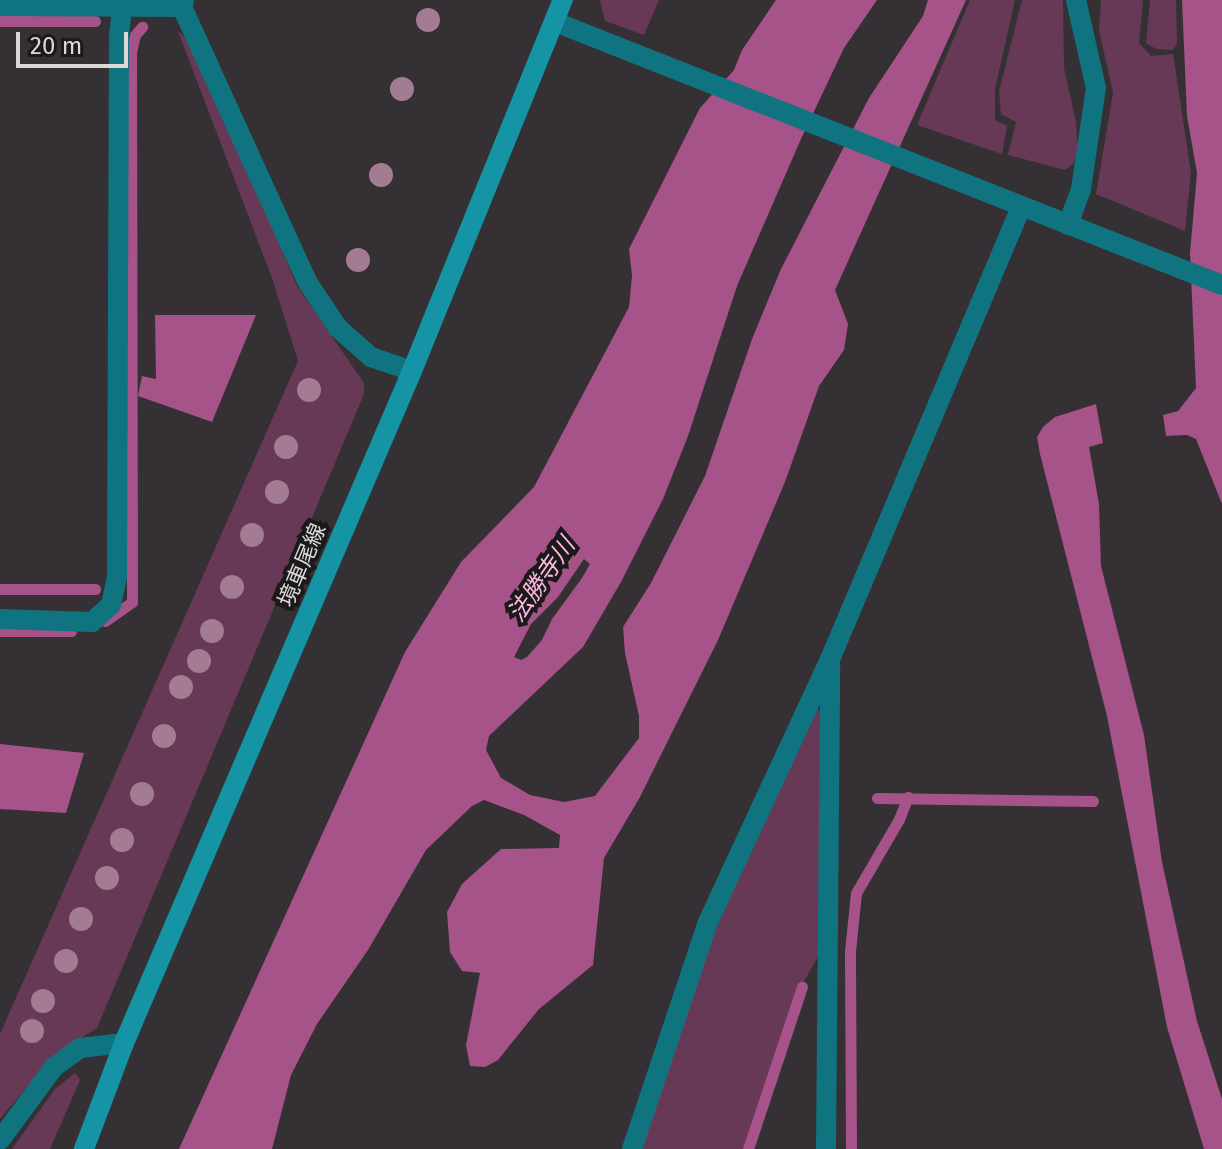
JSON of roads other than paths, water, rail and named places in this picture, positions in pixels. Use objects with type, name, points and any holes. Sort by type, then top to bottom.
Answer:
[{"type":"main road","name":"境車尾線","points":[[84,1149],[124,1043],[412,371],[563,0]]},
{"type":"street","points":[[1068,225],[1081,189],[1096,88],[1076,0]]},
{"type":"street","points":[[0,6],[183,4],[308,283],[338,328],[371,357],[412,371]]},
{"type":"street","points":[[0,619],[92,622],[111,605],[117,577],[122,7]]},
{"type":"street","points":[[555,22],[1222,285]]},
{"type":"street","points":[[632,1149],[708,922],[831,657],[1021,208]]},
{"type":"street","points":[[826,1149],[831,657]]},
{"type":"street","points":[[0,1140],[54,1067],[80,1048],[124,1043]]},
{"type":"water","name":"法勝寺川","points":[[776,0],[877,0],[844,48],[801,139],[737,286],[688,436],[663,499],[621,582],[583,647],[489,736],[486,750],[501,778],[530,795],[564,802],[595,796],[639,738],[639,716],[625,653],[623,627],[651,583],[705,476],[752,339],[781,269],[869,98],[923,16],[928,0],[966,0],[835,290],[848,324],[844,350],[819,386],[785,482],[718,640],[640,797],[604,858],[593,965],[539,1009],[498,1060],[485,1067],[470,1066],[466,1045],[480,973],[462,971],[450,952],[447,912],[462,884],[501,849],[559,848],[560,835],[524,815],[484,800],[472,806],[426,850],[368,950],[317,1024],[291,1075],[272,1149],[179,1149],[405,652],[461,562],[534,487],[629,307],[632,276],[629,249],[700,108],[734,70],[742,50]],"holes":[[[584,559],[590,564],[552,619],[542,640],[527,657],[521,660],[514,657],[531,624],[558,597]]]},
{"type":"water","points":[[1182,0],[1222,0],[1222,504],[1196,439],[1187,435],[1166,436],[1163,415],[1178,411],[1196,388],[1190,253],[1197,173],[1187,116]]},
{"type":"water","points":[[155,315],[256,315],[212,422],[138,396],[142,376],[156,379]]},
{"type":"water","points":[[1096,404],[1103,443],[1089,447],[1099,504],[1101,566],[1144,735],[1162,862],[1197,1021],[1222,1099],[1222,1149],[1204,1149],[1167,1027],[1107,716],[1037,437],[1055,417]]},
{"type":"water","points":[[0,744],[84,753],[66,813],[0,809]]},
{"type":"waterway","points":[[0,21],[95,21]]},
{"type":"waterway","points":[[105,621],[132,602],[131,52],[135,35],[142,27]]},
{"type":"waterway","points":[[0,589],[95,589]]},
{"type":"waterway","points":[[0,631],[71,631]]},
{"type":"waterway","points":[[851,1149],[850,951],[856,893],[899,819],[908,797]]},
{"type":"waterway","points":[[877,798],[1093,801]]},
{"type":"waterway","points":[[748,1149],[802,987]]}]
